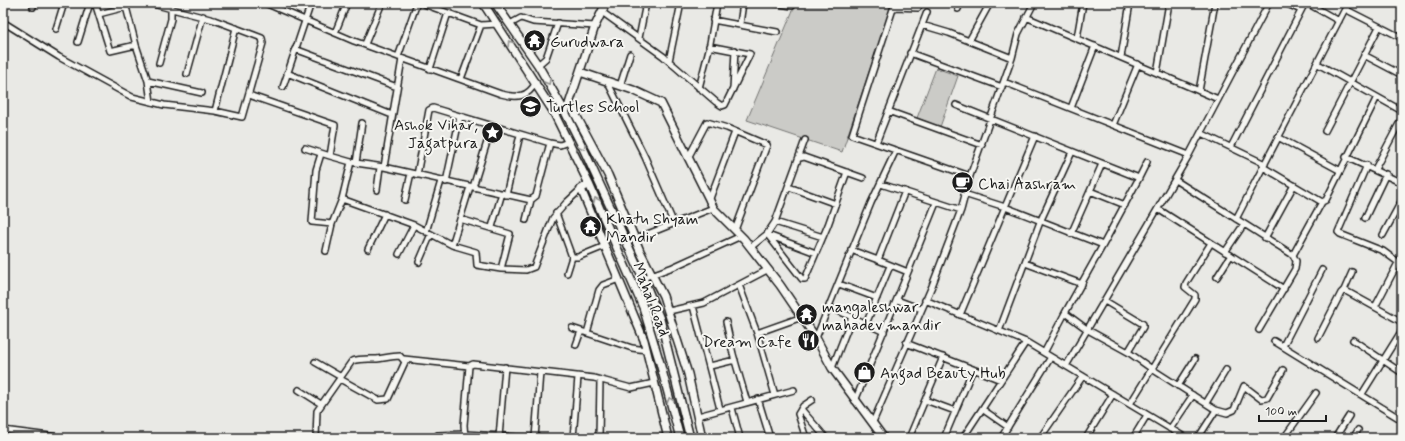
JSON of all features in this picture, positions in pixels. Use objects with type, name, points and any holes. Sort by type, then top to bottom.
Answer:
[{"type":"street","points":[[56,29],[64,3]]},
{"type":"street","points":[[78,42],[90,3]]},
{"type":"street","points":[[95,3],[110,51],[136,45]]},
{"type":"street","points":[[3,22],[59,57],[132,97],[164,106],[215,111],[242,117],[263,40],[260,36],[203,16],[149,3]]},
{"type":"street","points":[[264,3],[275,5],[304,21],[400,58],[501,94],[515,97],[523,96],[532,90],[536,82]]},
{"type":"street","points":[[283,87],[311,3]]},
{"type":"street","points":[[335,33],[347,3]]},
{"type":"street","points":[[365,44],[382,3]]},
{"type":"street","points":[[377,190],[397,87],[400,58],[417,3]]},
{"type":"street","points":[[421,3],[482,25],[497,24]]},
{"type":"street","name":"Mahal Road","points":[[483,3],[536,82],[553,111],[589,184],[643,307],[680,438]]},
{"type":"street","name":"Mahal Road","points":[[495,3],[538,65],[565,112],[583,148],[660,318],[690,438]]},
{"type":"street","points":[[565,112],[570,104],[595,26],[606,3]]},
{"type":"street","points":[[639,38],[646,3]]},
{"type":"street","points":[[669,61],[681,3]]},
{"type":"street","points":[[699,88],[717,3]]},
{"type":"street","points":[[740,24],[743,3]]},
{"type":"street","points":[[774,3],[792,6]]},
{"type":"street","points":[[920,3],[918,8],[896,7],[893,9],[852,135],[970,176]]},
{"type":"street","points":[[958,9],[960,3]]},
{"type":"street","points":[[969,40],[990,3]]},
{"type":"street","points":[[873,422],[900,362],[906,343],[924,300],[932,286],[961,210],[964,194],[992,118],[1012,58],[1018,34],[1034,3]]},
{"type":"street","points":[[1077,38],[1083,3]]},
{"type":"street","points":[[1121,57],[1130,3]]},
{"type":"street","points":[[1157,72],[1169,3]]},
{"type":"street","points":[[1199,90],[1215,3]]},
{"type":"street","points":[[1066,366],[1189,155],[1269,3]]},
{"type":"street","points":[[1285,3],[1301,10]]},
{"type":"street","points":[[1231,147],[1301,10],[1306,3],[1340,21]]},
{"type":"street","points":[[1236,219],[1278,137],[1318,64],[1348,3]]},
{"type":"street","points":[[98,14],[126,5],[136,45],[148,81],[151,102]]},
{"type":"street","points":[[159,63],[171,19],[172,8]]},
{"type":"street","points":[[1345,9],[1402,38]]},
{"type":"street","points":[[602,12],[669,61],[722,106],[727,104],[750,54],[709,46]]},
{"type":"street","points":[[876,143],[927,12]]},
{"type":"street","points":[[430,69],[448,13]]},
{"type":"street","points":[[187,74],[203,16]]},
{"type":"street","points":[[1026,16],[1218,99]]},
{"type":"street","points":[[510,24],[521,18],[533,22],[595,26]]},
{"type":"street","points":[[713,20],[777,32]]},
{"type":"street","points":[[538,65],[546,58],[558,23]]},
{"type":"street","points":[[461,79],[482,25]]},
{"type":"street","points":[[922,25],[926,25],[969,40],[1012,58]]},
{"type":"street","points":[[1325,131],[1379,27]]},
{"type":"street","points":[[215,111],[236,28]]},
{"type":"street","points":[[1071,108],[1095,46]]},
{"type":"street","points":[[295,49],[397,87]]},
{"type":"street","points":[[733,90],[735,50]]},
{"type":"street","points":[[910,53],[1071,108],[1189,155]]},
{"type":"street","points":[[620,86],[630,54]]},
{"type":"street","points":[[1364,55],[1402,75]]},
{"type":"street","points":[[1113,125],[1138,64]]},
{"type":"street","points":[[1318,64],[1402,111]]},
{"type":"street","points":[[580,72],[607,81],[661,103],[711,204],[751,247],[802,317],[816,338],[832,368],[855,401],[873,422],[883,438]]},
{"type":"street","points":[[287,73],[392,115]]},
{"type":"street","points":[[148,81],[202,93]]},
{"type":"street","points":[[607,81],[645,157],[674,224]]},
{"type":"street","points":[[249,94],[335,125],[336,127],[330,156]]},
{"type":"street","points":[[1293,255],[1322,202],[1326,200],[1339,170],[1377,97]]},
{"type":"street","points":[[570,104],[608,175],[635,239],[653,274],[669,311],[682,350],[702,438]]},
{"type":"street","points":[[956,105],[992,118],[1072,152],[1139,178]]},
{"type":"street","points":[[418,176],[430,108],[550,143],[560,145],[568,142]]},
{"type":"street","points":[[888,111],[982,145]]},
{"type":"street","points":[[419,262],[443,182],[460,116]]},
{"type":"street","points":[[1375,169],[1402,118]]},
{"type":"street","points":[[688,158],[707,122],[767,145],[735,230]]},
{"type":"street","points":[[326,251],[332,224],[342,199],[353,162],[362,123]]},
{"type":"street","points":[[452,245],[492,126]]},
{"type":"street","points":[[635,239],[674,224],[711,204],[735,132]]},
{"type":"street","points":[[1200,133],[1231,147],[1264,165],[1322,202]]},
{"type":"street","points":[[492,227],[504,194],[520,135]]},
{"type":"street","points":[[960,315],[1035,136]]},
{"type":"street","points":[[1278,137],[1339,170]]},
{"type":"street","points":[[751,247],[767,234],[775,222],[800,158],[805,140]]},
{"type":"street","points":[[526,220],[531,200],[536,196],[550,143]]},
{"type":"street","points":[[305,148],[321,154],[353,162],[531,200]]},
{"type":"street","points":[[816,338],[839,284],[851,250],[896,150]]},
{"type":"street","points":[[999,331],[1040,222],[1072,152]]},
{"type":"street","points":[[321,154],[316,170],[312,222],[332,224]]},
{"type":"street","points":[[1346,157],[1367,165],[1400,182],[1402,175]]},
{"type":"street","points":[[800,158],[863,178]]},
{"type":"street","points":[[1044,353],[1148,162]]},
{"type":"street","points":[[1070,234],[1102,164]]},
{"type":"street","points":[[1367,165],[1338,232],[1383,251],[1400,264],[1375,307]]},
{"type":"street","points":[[767,234],[802,279],[805,279],[836,204],[847,172]]},
{"type":"street","points":[[405,200],[411,174]]},
{"type":"street","points":[[1365,218],[1386,174]]},
{"type":"street","points":[[1175,180],[1293,255],[1296,261],[1295,269],[1259,330]]},
{"type":"street","points":[[342,199],[414,225],[452,245],[476,252],[476,265],[501,269],[526,270],[534,267],[556,213],[581,189],[589,184]]},
{"type":"street","points":[[880,184],[961,210]]},
{"type":"street","points":[[1265,238],[1294,185]]},
{"type":"street","points":[[789,187],[836,204]]},
{"type":"street","points":[[581,189],[619,279],[646,350],[668,437],[656,438]]},
{"type":"street","points":[[878,260],[905,191]]},
{"type":"street","points":[[1090,191],[1124,205]]},
{"type":"street","points":[[964,194],[1103,245]]},
{"type":"street","points":[[1383,235],[1402,200]]},
{"type":"street","points":[[855,401],[936,203]]},
{"type":"street","points":[[1158,209],[1284,289]]},
{"type":"street","points":[[556,213],[572,257],[567,273]]},
{"type":"street","points":[[368,250],[385,214]]},
{"type":"street","points":[[460,219],[509,232],[511,235],[501,269]]},
{"type":"street","points":[[775,222],[823,237]]},
{"type":"street","points":[[1225,252],[1244,224]]},
{"type":"street","points":[[399,254],[414,225]]},
{"type":"street","points":[[767,234],[816,253]]},
{"type":"street","points":[[642,278],[741,236]]},
{"type":"street","points":[[1130,404],[1195,299],[1195,296],[1186,287],[1186,283],[1211,243]]},
{"type":"street","points":[[572,257],[578,257],[605,246]]},
{"type":"street","points":[[851,250],[908,272]]},
{"type":"street","points":[[1217,277],[1231,255]]},
{"type":"street","points":[[1025,262],[1082,284]]},
{"type":"street","points":[[866,324],[890,266]]},
{"type":"street","points":[[669,311],[704,303],[767,270]]},
{"type":"street","points":[[1283,346],[1322,270]]},
{"type":"street","points":[[1318,338],[1352,272]]},
{"type":"street","points":[[587,333],[599,290],[603,286],[619,279]]},
{"type":"street","points":[[839,284],[877,298]]},
{"type":"street","points":[[740,285],[757,333],[774,395]]},
{"type":"street","points":[[1344,290],[1402,322]]},
{"type":"street","points":[[897,300],[921,309]]},
{"type":"street","points":[[924,300],[1026,342],[1186,438]]},
{"type":"street","points":[[1105,301],[1143,324],[1144,327],[1128,352]]},
{"type":"street","points":[[693,306],[710,366],[720,409]]},
{"type":"street","points":[[829,307],[884,332]]},
{"type":"street","points":[[1065,313],[1088,330],[1128,352],[1152,370],[1216,410],[1231,412],[1234,410],[1244,386],[1261,399],[1267,398],[1283,370]]},
{"type":"street","points":[[757,333],[802,317]]},
{"type":"street","points":[[832,368],[852,317]]},
{"type":"street","points":[[726,322],[747,402]]},
{"type":"street","points":[[572,328],[632,348],[646,350]]},
{"type":"street","points":[[1362,394],[1402,330]]},
{"type":"street","points":[[576,345],[581,331]]},
{"type":"street","points":[[1353,340],[1384,359],[1402,373]]},
{"type":"street","points":[[1274,341],[1402,420]]},
{"type":"street","points":[[963,438],[1026,342]]},
{"type":"street","points":[[906,343],[1001,380]]},
{"type":"street","points":[[316,438],[315,420],[317,411],[321,404],[352,361],[362,358],[376,359],[400,356],[404,359],[469,366],[473,364],[505,367],[600,380],[631,388],[654,383]]},
{"type":"street","points":[[909,438],[943,357]]},
{"type":"street","points":[[1001,438],[1051,357]]},
{"type":"street","points":[[316,362],[378,400],[385,400],[388,399],[404,366],[404,359]]},
{"type":"street","points":[[1178,386],[1195,359]]},
{"type":"street","points":[[710,366],[735,360]]},
{"type":"street","points":[[465,436],[464,425],[469,366]]},
{"type":"street","points":[[499,437],[505,367]]},
{"type":"street","points":[[944,438],[973,369]]},
{"type":"street","points":[[1206,403],[1226,370]]},
{"type":"street","points":[[438,435],[535,438],[540,372]]},
{"type":"street","points":[[1040,438],[1083,376]]},
{"type":"street","points":[[573,438],[578,377]]},
{"type":"street","points":[[599,438],[600,380]]},
{"type":"street","points":[[299,390],[321,404]]},
{"type":"street","points":[[698,416],[794,390]]},
{"type":"street","points":[[1284,438],[1316,393]]},
{"type":"street","points":[[1086,438],[1113,394]]},
{"type":"street","points":[[1170,429],[1193,395]]},
{"type":"street","points":[[758,399],[770,438]]},
{"type":"street","points":[[806,438],[798,414],[801,409],[812,400]]},
{"type":"street","points":[[925,400],[955,411]]},
{"type":"street","points":[[732,408],[740,438]]},
{"type":"street","points":[[801,409],[826,438]]},
{"type":"street","points":[[982,409],[1008,427]]},
{"type":"street","points":[[1198,438],[1216,410]]},
{"type":"street","points":[[1133,438],[1147,415]]},
{"type":"street","points":[[1335,438],[1349,416]]},
{"type":"street","points":[[3,430],[65,438]]},
{"type":"street","points":[[1353,438],[1358,430]]},
{"type":"street","points":[[1174,438],[1177,433]]},
{"type":"shaded area","points":[[796,3],[877,3],[891,7],[842,152],[747,120]]},
{"type":"shaded area","points":[[936,68],[958,76],[940,127],[917,118]]},
{"type":"place","name":"Gurudwara","points":[[535,41]]},
{"type":"place","name":"Turtles School","points":[[531,106]]},
{"type":"place","name":"Ashok Vihar, Jagatpura","points":[[493,133]]},
{"type":"place","name":"Chai Aashram","points":[[963,183]]},
{"type":"place","name":"Khatu Shyam Mandir","points":[[591,227]]},
{"type":"place","name":"mangaleshwar mahadev mandir","points":[[806,315]]},
{"type":"place","name":"Dream Cafe","points":[[808,341]]},
{"type":"place","name":"Angad Beauty Hub","points":[[865,372]]}]
